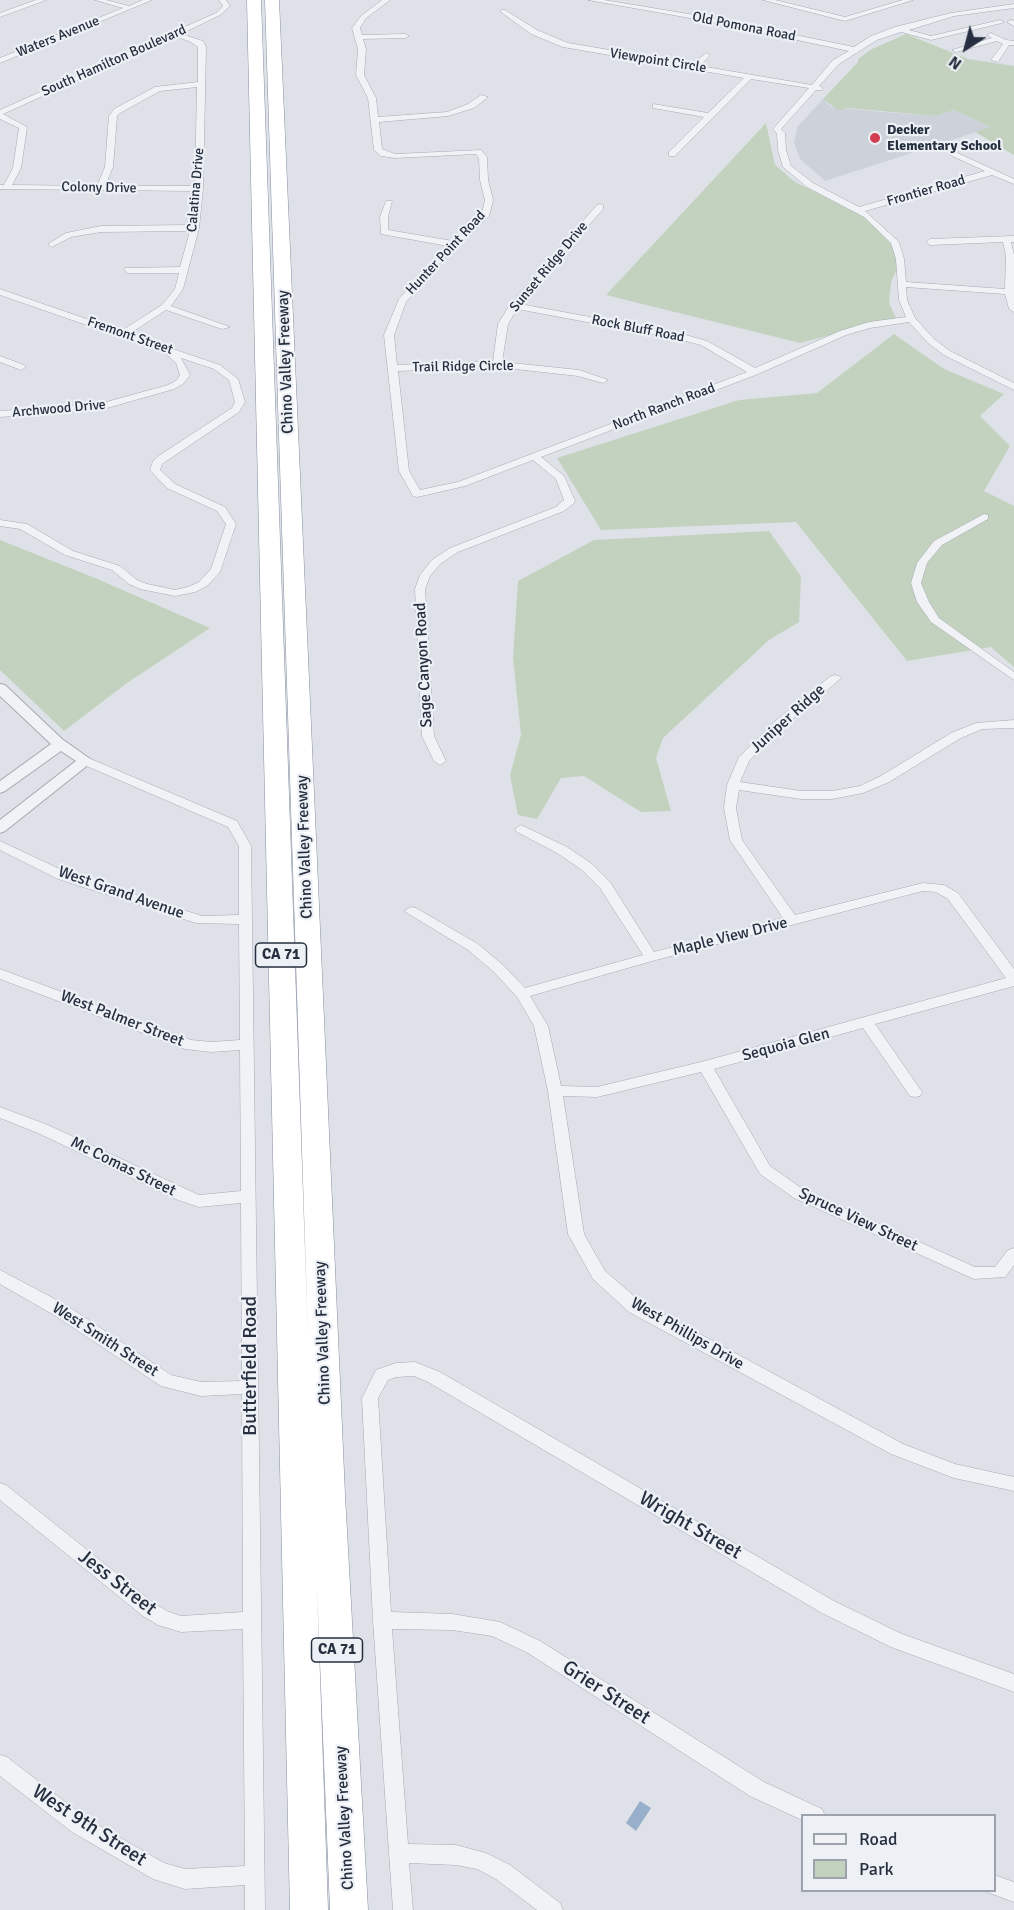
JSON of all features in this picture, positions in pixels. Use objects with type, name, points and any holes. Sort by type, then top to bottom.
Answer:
[{"type":"highway","name":"Chino Valley Freeway","points":[[254,0],[309,1910]]},
{"type":"highway","name":"Chino Valley Freeway","points":[[272,0],[329,1495],[349,1910]]},
{"type":"street","points":[[0,15],[43,0]]},
{"type":"street","points":[[98,0],[130,8]]},
{"type":"street","name":"Waters Avenue","points":[[0,61],[149,0]]},
{"type":"street","points":[[387,0],[363,17],[356,28],[362,49],[360,75],[372,98],[375,120],[448,114],[471,106],[484,97]]},
{"type":"street","name":"Old Pomona Road","points":[[591,0],[707,19],[858,49]]},
{"type":"street","name":"Old Pomona Road","points":[[617,0],[755,23],[858,49]]},
{"type":"street","points":[[766,0],[837,18],[852,18],[891,2],[910,0]]},
{"type":"street","name":"South Hamilton Boulevard","points":[[0,114],[218,14],[224,3]]},
{"type":"street","points":[[1014,7],[901,30],[858,49],[777,129],[781,133],[782,150],[787,167],[802,180],[863,209],[895,242],[899,252],[903,300],[911,319],[931,341],[947,353],[1014,387]]},
{"type":"street","name":"Viewpoint Circle","points":[[503,11],[534,32],[566,45],[816,88]]},
{"type":"street","points":[[901,30],[931,38],[1000,22]]},
{"type":"street","points":[[975,26],[1010,43],[994,60]]},
{"type":"street","name":"Calatina Drive","points":[[122,334],[165,307],[179,289],[195,228],[199,189],[202,84],[200,43],[175,33]]},
{"type":"street","points":[[359,38],[405,36]]},
{"type":"street","points":[[956,50],[998,39]]},
{"type":"street","points":[[694,67],[706,55]]},
{"type":"street","points":[[672,154],[750,76]]},
{"type":"street","points":[[99,188],[109,167],[113,116],[117,111],[158,89],[202,84]]},
{"type":"street","points":[[656,106],[710,116]]},
{"type":"street","points":[[0,114],[23,127],[16,168],[3,187]]},
{"type":"street","name":"Hunter Point Road","points":[[375,120],[378,150],[384,154],[478,152],[483,157],[484,180],[489,200],[486,214],[454,244],[402,301],[389,335],[404,471],[417,494]]},
{"type":"street","points":[[953,153],[1014,182]]},
{"type":"street","name":"Frontier Road","points":[[863,209],[992,172]]},
{"type":"street","name":"Colony Drive","points":[[3,187],[199,189]]},
{"type":"street","points":[[389,203],[384,217],[384,232],[454,244]]},
{"type":"street","name":"Sunset Ridge Drive","points":[[497,364],[503,324],[514,306],[600,207]]},
{"type":"street","points":[[52,244],[69,235],[101,229],[195,228]]},
{"type":"street","points":[[930,243],[1010,238],[1009,292],[1014,309]]},
{"type":"street","points":[[128,270],[184,270]]},
{"type":"street","points":[[903,284],[1009,292]]},
{"type":"street","name":"Fremont Street","points":[[0,523],[23,526],[69,553],[116,568],[133,582],[144,587],[175,593],[203,585],[216,570],[231,524],[221,509],[171,486],[155,470],[157,463],[164,457],[236,410],[240,402],[236,384],[228,373],[165,348],[1,293]]},
{"type":"street","name":"Rock Bluff Road","points":[[514,306],[679,336],[704,343],[755,372]]},
{"type":"street","points":[[165,307],[225,327]]},
{"type":"street","name":"North Ranch Road","points":[[417,494],[461,484],[755,372],[843,333],[869,325],[911,319]]},
{"type":"street","name":"Archwood Drive","points":[[0,414],[100,407],[171,387],[180,382],[185,375],[180,362],[165,348]]},
{"type":"street","points":[[0,359],[21,367]]},
{"type":"street","name":"Trail Ridge Circle","points":[[393,368],[497,364],[556,369],[603,380]]},
{"type":"street","name":"Sage Canyon Road","points":[[440,761],[428,736],[420,589],[425,574],[436,562],[454,550],[560,509],[570,501],[560,478],[534,456]]},
{"type":"street","points":[[984,517],[938,543],[922,563],[916,583],[923,603],[936,620],[1014,677]]},
{"type":"street","name":"Juniper Ridge","points":[[792,921],[736,840],[730,808],[733,784],[743,760],[778,725],[835,678]]},
{"type":"street","points":[[0,687],[61,744],[86,761],[0,828]]},
{"type":"street","points":[[733,784],[801,795],[832,795],[863,789],[885,779],[955,736],[980,726],[1014,724]]},
{"type":"street","points":[[0,788],[61,744]]},
{"type":"street","name":"Butterfield Road","points":[[86,761],[233,824],[245,846],[255,1910]]},
{"type":"street","points":[[521,829],[562,850],[587,867],[605,885],[651,957]]},
{"type":"street","name":"West Grand Avenue","points":[[0,845],[63,876],[201,920],[246,919]]},
{"type":"street","name":"Maple View Drive","points":[[522,994],[651,957],[923,887],[939,888],[953,896],[1014,980]]},
{"type":"street","name":"West Phillips Drive","points":[[411,911],[474,947],[499,969],[522,994],[541,1026],[555,1091],[576,1234],[599,1275],[635,1307],[897,1449],[954,1471],[1014,1484]]},
{"type":"street","name":"West Palmer Street","points":[[0,974],[190,1045],[211,1047],[247,1045]]},
{"type":"street","name":"Sequoia Glen","points":[[555,1091],[597,1092],[705,1066],[867,1023],[1014,980]]},
{"type":"street","points":[[867,1023],[915,1092]]},
{"type":"street","name":"Spruce View Street","points":[[705,1066],[765,1170],[799,1194],[974,1273],[999,1272],[1014,1254]]},
{"type":"street","name":"Mc Comas Street","points":[[0,1112],[43,1129],[183,1196],[199,1201],[249,1196]]},
{"type":"street","name":"West Smith Street","points":[[0,1276],[60,1310],[167,1381],[201,1389],[251,1387]]},
{"type":"street","name":"Wright Street","points":[[382,1620],[370,1398],[382,1375],[396,1370],[415,1369],[434,1377],[828,1607],[897,1641],[1014,1683]]},
{"type":"street","name":"Jess Street","points":[[0,1490],[149,1610],[164,1619],[181,1624],[252,1620]]},
{"type":"street","points":[[382,1620],[403,1910]]},
{"type":"street","name":"Grier Street","points":[[382,1620],[452,1622],[494,1629],[534,1647],[757,1789],[813,1814]]},
{"type":"street","name":"West 9th Street","points":[[0,1764],[79,1825],[160,1872],[185,1879],[254,1875]]},
{"type":"street","points":[[399,1853],[456,1855],[479,1860],[502,1872],[553,1910]]},
{"type":"street","points":[[996,1886],[1014,1892]]},
{"type":"shaded area","name":"Decker Elementary School","points":[[823,99],[831,107],[882,112],[936,116],[954,110],[992,127],[825,181],[800,159],[794,142],[798,126]]},
{"type":"green space","points":[[906,34],[968,59],[1014,66],[1014,155],[975,132],[991,127],[954,110],[936,116],[847,108],[839,111],[823,99],[858,62],[858,59],[872,49]]},
{"type":"green space","points":[[766,123],[775,165],[795,182],[871,220],[885,235],[895,251],[897,269],[891,282],[889,303],[896,318],[800,343],[606,295]]},
{"type":"green space","points":[[894,334],[944,369],[1004,394],[980,416],[1010,446],[984,491],[1014,506],[1014,667],[991,647],[907,661],[796,522],[601,530],[557,458],[739,400],[817,393]]},
{"type":"green space","points":[[769,531],[801,576],[799,622],[769,640],[663,738],[656,758],[671,811],[641,812],[584,776],[561,778],[537,819],[518,815],[510,775],[521,735],[513,658],[518,581],[594,540]]},
{"type":"green space","points":[[0,540],[210,628],[127,683],[64,731],[0,670]]},
{"type":"water","points":[[640,1801],[651,1808],[636,1831],[626,1823]]},
{"type":"place","name":"Decker Elementary School","points":[[875,138]]}]
